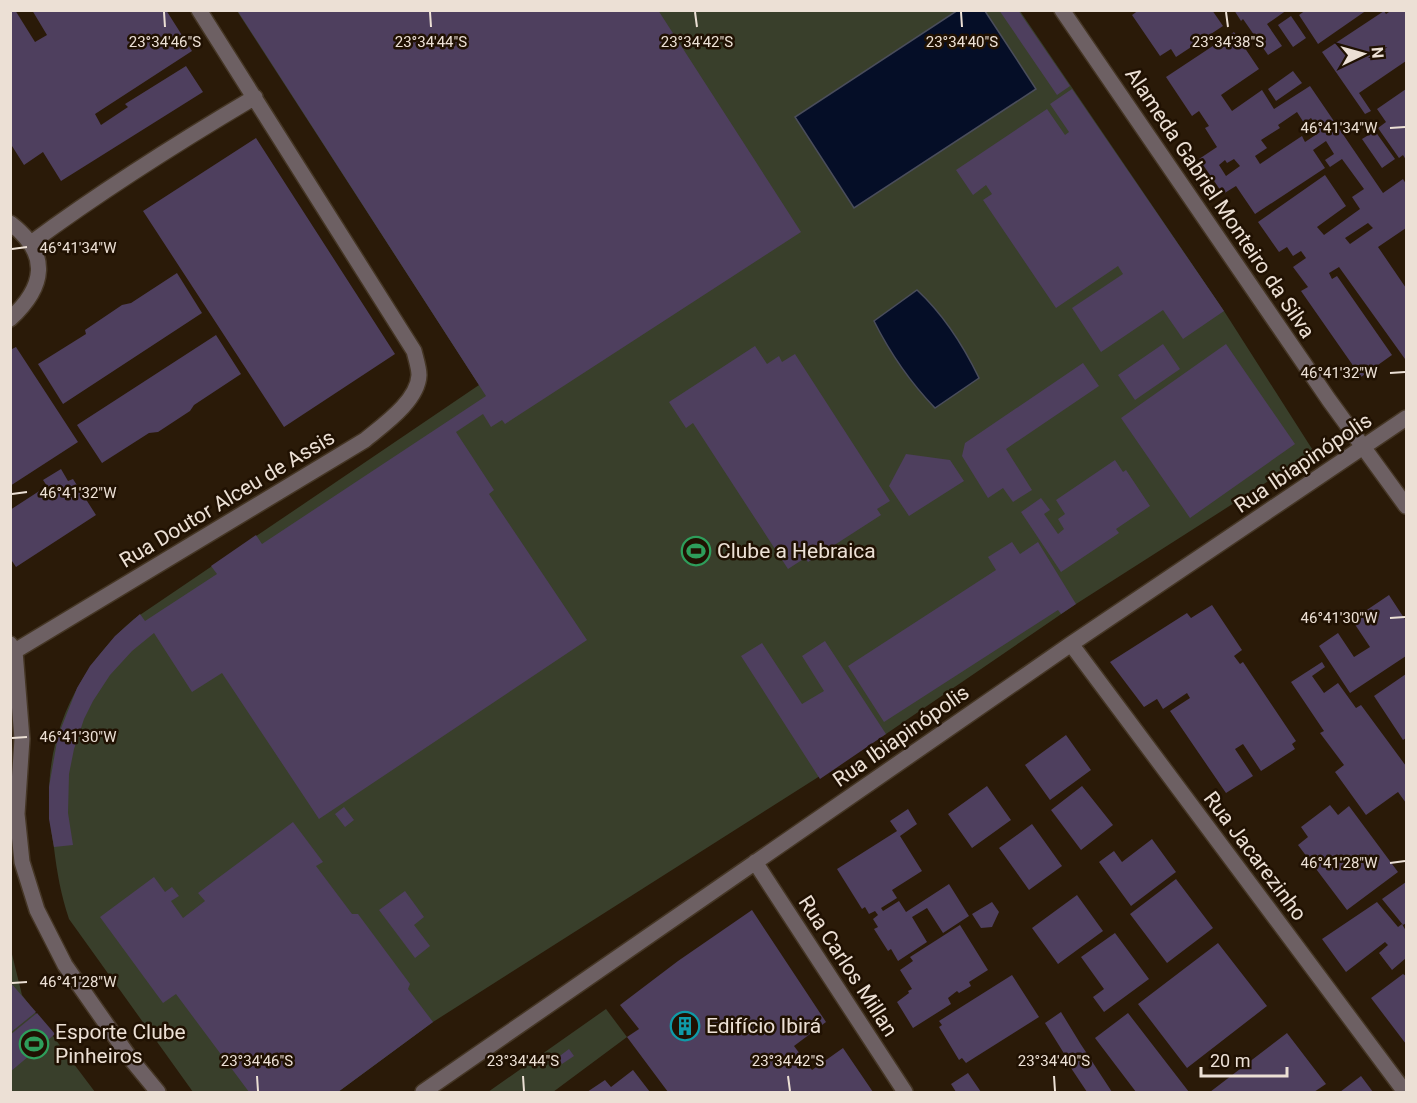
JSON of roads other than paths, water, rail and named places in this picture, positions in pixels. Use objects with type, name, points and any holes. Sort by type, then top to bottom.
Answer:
[{"type":"street","points":[[31,243],[74,211],[255,96],[200,10]]},
{"type":"street","name":"Alameda Gabriel Monteiro da Silva","points":[[1062,10],[1363,448],[1407,506]]},
{"type":"street","name":"Rua Doutor Alceu de Assis","points":[[13,647],[365,440],[400,410],[416,389],[419,374],[414,351],[255,96]]},
{"type":"street","points":[[10,223],[31,243],[36,254],[37,285],[27,304],[10,320]]},
{"type":"street","name":"Rua Ibiapinópolis","points":[[423,1092],[1071,644],[1407,418]]},
{"type":"street","name":"Rua Jacarezinho","points":[[1071,644],[1404,1092]]},
{"type":"street","points":[[13,647],[22,739],[17,814],[22,862],[37,910],[65,965],[130,1058],[158,1092]]},
{"type":"street","name":"Rua Carlos Millan","points":[[755,862],[905,1092]]},
{"type":"water","points":[[958,10],[985,11],[1036,89],[854,208],[795,117]]},
{"type":"water","points":[[917,290],[952,331],[979,378],[935,408],[901,367],[874,321]]},
{"type":"place","name":"Clube a Hebraica","points":[[696,551]]},
{"type":"place","name":"Edifício Ibirá","points":[[685,1026]]},
{"type":"place","name":"Esporte Clube Pinheiros","points":[[34,1044]]}]
